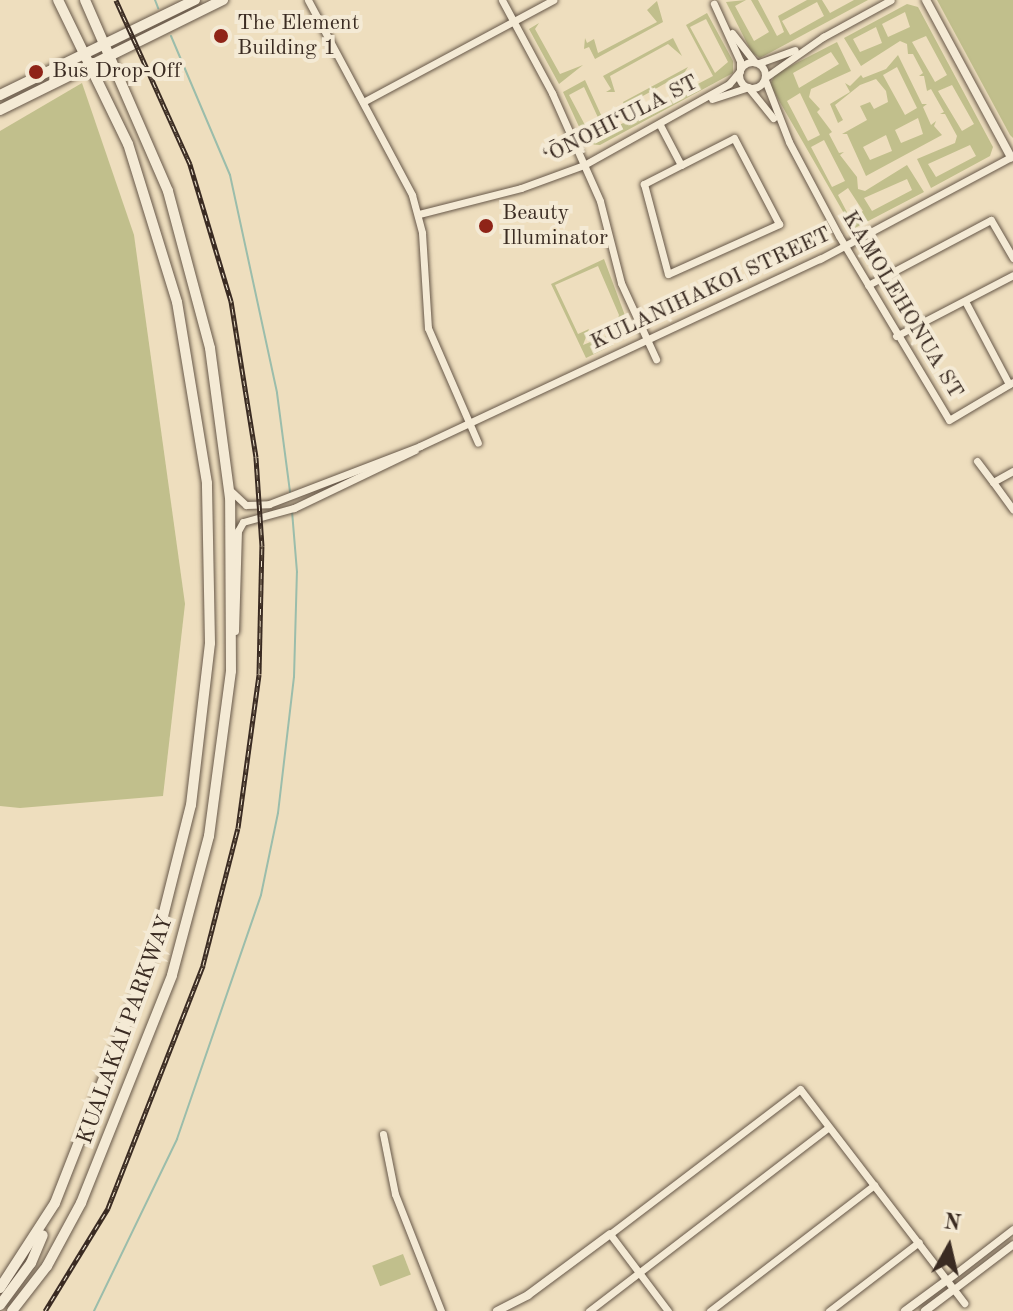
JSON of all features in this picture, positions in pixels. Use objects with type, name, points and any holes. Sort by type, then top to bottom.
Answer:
[{"type":"main road","name":"KUALAKAI PARKWAY","points":[[0,1288],[55,1203],[127,1027],[166,913],[198,765],[210,643],[207,483],[187,347],[143,187],[93,64],[58,0]]},
{"type":"main road","name":"KUALAKAI PARKWAY","points":[[12,1311],[47,1266],[81,1203],[172,975],[215,808],[232,649],[229,480],[210,348],[179,225],[112,55],[85,0]]},
{"type":"main road","points":[[0,95],[195,0]]},
{"type":"main road","points":[[0,110],[223,0]]},
{"type":"main road","points":[[0,1305],[31,1263],[55,1203]]},
{"type":"street","points":[[308,0],[419,214],[428,328],[478,443]]},
{"type":"street","points":[[502,0],[603,208],[621,283],[656,359]]},
{"type":"street","points":[[363,102],[553,0]]},
{"type":"street","points":[[688,110],[765,78],[823,37],[891,0]]},
{"type":"street","points":[[926,0],[1012,158]]},
{"type":"street","name":"KAMOLEHONUA ST","points":[[713,2],[757,63],[789,142]]},
{"type":"street","name":"KAMOLEHONUA ST","points":[[713,2],[739,57],[740,71],[748,87],[761,98],[789,142],[896,336],[949,420],[1011,383]]},
{"type":"street","points":[[757,63],[823,37]]},
{"type":"street","name":"‘ŌNOHI‘ULA ST","points":[[419,214],[521,188],[584,165],[688,110],[740,71],[757,63]]},
{"type":"street","points":[[660,125],[681,165]]},
{"type":"street","points":[[734,138],[779,224],[668,274],[644,184],[681,165],[734,138]]},
{"type":"street","name":"KULANIHAKOI STREET","points":[[232,649],[238,531],[246,519],[317,497],[845,246],[1012,158]]},
{"type":"street","points":[[868,285],[991,220],[1013,258]]},
{"type":"street","points":[[896,336],[1013,275]]},
{"type":"street","points":[[965,301],[1011,383]]},
{"type":"street","name":"KULANIHAKOI STREET","points":[[229,480],[240,502],[257,505],[420,446]]},
{"type":"street","points":[[977,461],[1013,510]]},
{"type":"street","points":[[993,482],[1013,471]]},
{"type":"street","points":[[497,1311],[528,1295],[800,1089],[964,1303]]},
{"type":"street","points":[[589,1311],[829,1127]]},
{"type":"street","points":[[383,1134],[395,1194],[441,1311]]},
{"type":"street","points":[[710,1311],[874,1185]]},
{"type":"street","points":[[905,1311],[1013,1229]]},
{"type":"street","points":[[610,1234],[668,1311]]},
{"type":"street","points":[[829,1311],[919,1242]]},
{"type":"street","points":[[925,1311],[1013,1244]]},
{"type":"shaded area","points":[[746,0],[735,6],[754,41],[769,32],[751,0],[758,0],[777,36],[784,32],[778,16],[807,0],[822,0],[830,13],[854,0],[868,0],[760,58],[752,53],[726,2]],"holes":[[[817,2],[824,16],[790,35],[782,21]]]},
{"type":"shaded area","points":[[937,0],[1013,0],[1013,138],[1010,135]]},
{"type":"shaded area","points":[[657,1],[663,22],[595,59],[589,47],[584,49],[585,38],[587,43],[594,39],[598,53],[657,22],[647,10]]},
{"type":"shaded area","points":[[907,4],[918,7],[993,147],[990,156],[931,188],[917,159],[955,143],[957,136],[945,114],[940,114],[944,112],[931,89],[927,91],[924,76],[919,76],[923,73],[913,54],[908,54],[907,44],[900,41],[861,66],[844,38]],"holes":[[[905,12],[910,27],[888,37],[882,24]],[[876,27],[882,43],[860,52],[853,39]],[[926,36],[947,75],[935,82],[912,42]],[[952,85],[974,124],[962,131],[938,91]],[[970,145],[976,156],[936,177],[928,164]]]},
{"type":"shaded area","points":[[707,13],[733,61],[733,73],[600,145],[587,144],[563,92],[585,80],[608,130],[630,120],[623,102],[688,67],[684,73],[692,87],[713,76],[686,25]],"holes":[[[706,19],[728,62],[715,73],[690,27]],[[680,75],[685,92],[643,115],[634,101]],[[584,87],[606,135],[594,142],[569,95]]]},
{"type":"shaded area","points":[[539,23],[535,29],[560,74],[583,65],[559,84],[529,29]]},
{"type":"shaded area","points":[[673,38],[682,56],[668,44],[610,76],[615,92],[606,92],[611,89],[603,76]]},
{"type":"shaded area","points":[[837,42],[851,71],[811,89],[809,97],[820,109],[817,112],[832,132],[829,134],[839,153],[844,152],[840,155],[857,177],[858,189],[865,191],[907,165],[924,192],[853,229],[770,85],[775,74]],"holes":[[[831,52],[839,64],[799,88],[793,73]],[[800,93],[820,135],[808,141],[787,101]],[[824,140],[845,181],[832,187],[811,147]],[[907,179],[912,190],[872,211],[864,198]],[[848,188],[863,211],[850,218],[838,195]]]},
{"type":"shaded area","points":[[898,55],[922,104],[927,104],[923,107],[931,125],[936,121],[934,126],[942,135],[866,176],[847,134],[842,134],[867,120],[860,106],[870,102],[874,109],[888,102],[886,91],[876,79],[860,85],[835,105],[843,120],[838,123],[830,104],[850,92],[845,83],[850,86],[861,75],[863,78],[886,69]],"holes":[[[897,67],[917,108],[905,115],[883,75]],[[918,118],[923,134],[901,143],[895,130]],[[886,135],[892,151],[870,160],[863,147]]]},
{"type":"shaded area","points":[[82,83],[134,235],[185,604],[163,796],[20,808],[0,806],[0,131]]},
{"type":"shaded area","points":[[604,259],[630,329],[619,342],[614,332],[619,315],[598,266],[555,285],[578,334],[589,329],[583,345],[605,336],[613,345],[586,358],[551,284]]},
{"type":"shaded area","points":[[403,1254],[411,1275],[380,1286],[372,1266]]},
{"type":"waterway","points":[[155,0],[158,8]]},
{"type":"waterway","points":[[171,36],[230,175],[277,393],[290,492]]},
{"type":"waterway","points":[[94,1311],[177,1139],[261,895],[278,813],[294,677],[297,572],[292,511]]},
{"type":"railway","points":[[45,1311],[108,1208],[203,965],[238,828],[259,674],[262,546],[256,457],[231,301],[190,164],[116,0]]},
{"type":"place","name":"The Element Building 1","points":[[221,36]]},
{"type":"place","name":"Bus Drop-Off","points":[[36,72]]},
{"type":"place","name":"Beauty Illuminator","points":[[486,226]]}]
